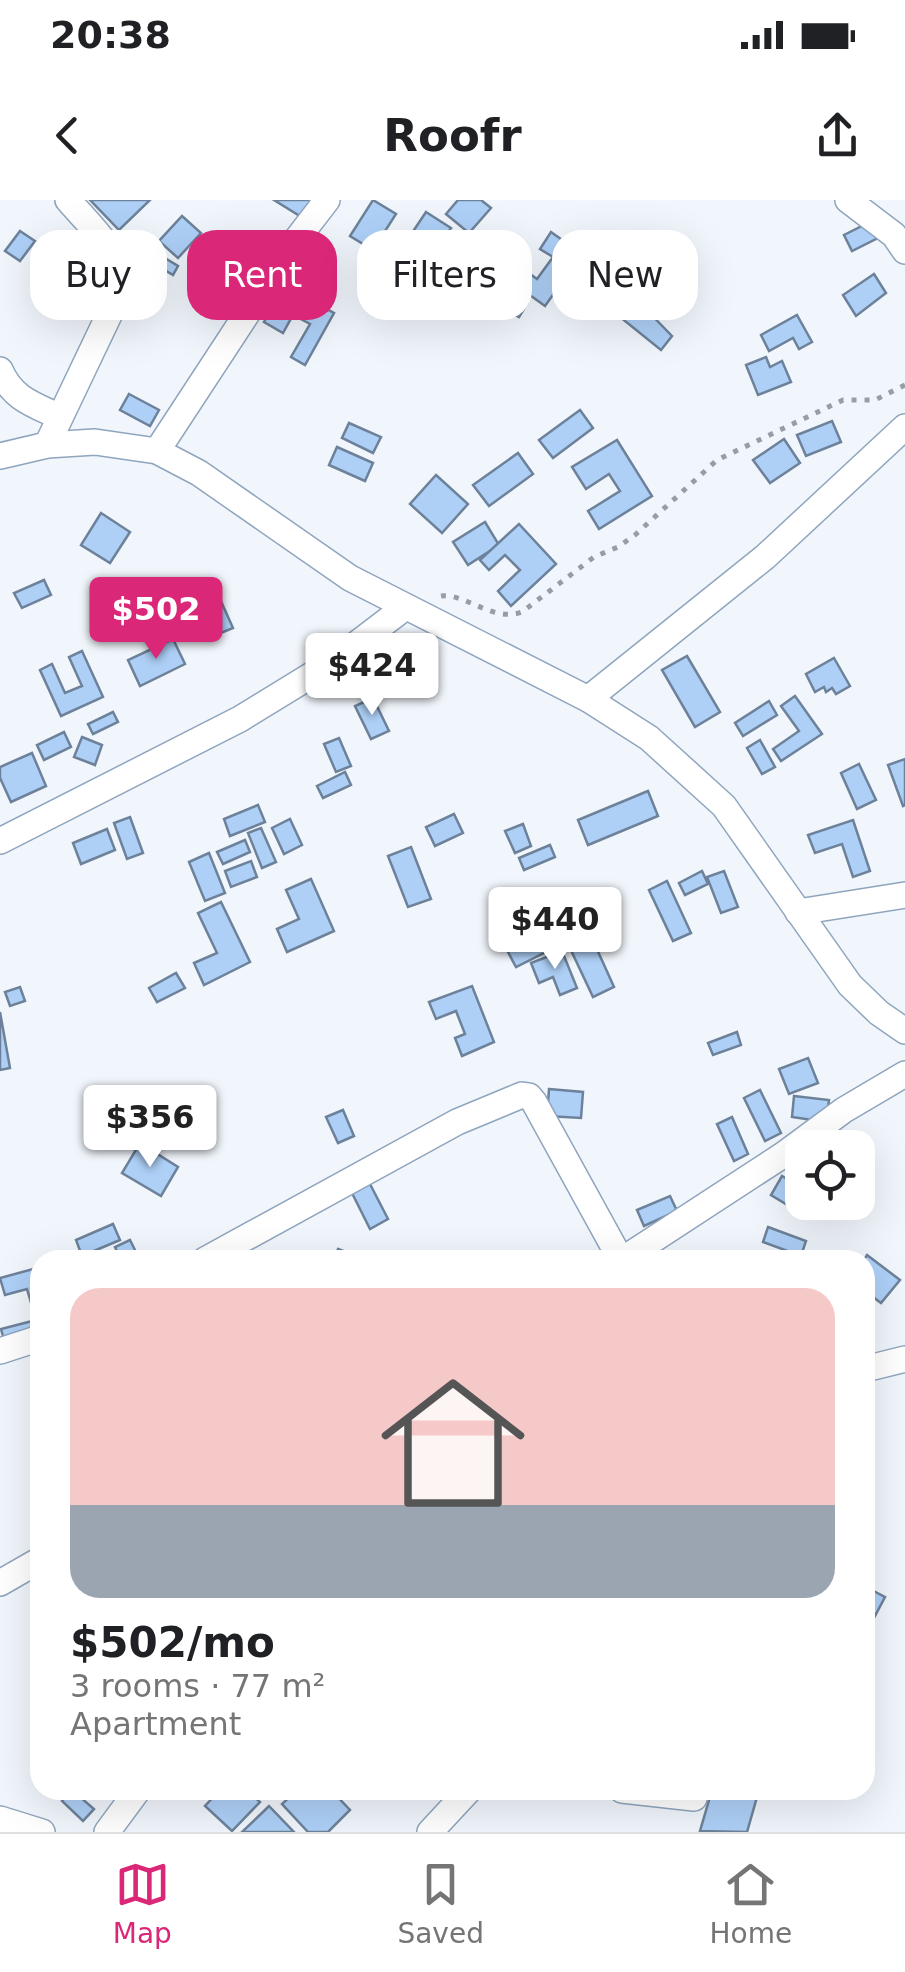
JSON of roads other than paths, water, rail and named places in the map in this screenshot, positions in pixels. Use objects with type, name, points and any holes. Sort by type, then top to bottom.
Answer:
[{"type":"street","points":[[47,445],[122,279],[120,268],[105,244],[68,200]]},
{"type":"street","points":[[158,451],[281,262],[327,200]]},
{"type":"street","points":[[848,200],[894,235],[905,252]]},
{"type":"street","points":[[0,370],[7,386],[19,398],[58,416]]},
{"type":"street","points":[[588,699],[766,557],[905,427]]},
{"type":"street","points":[[0,456],[47,445],[95,442],[158,451],[198,473],[350,578],[588,699],[649,738],[724,806],[850,985],[905,1031]]},
{"type":"street","points":[[0,841],[240,719],[408,610]]},
{"type":"street","points":[[798,912],[905,895]]},
{"type":"street","points":[[637,1250],[783,1155],[844,1110],[905,1074]]},
{"type":"street","points":[[224,1250],[457,1122],[522,1095],[534,1102],[616,1250]]},
{"type":"street","points":[[0,1351],[30,1341]]},
{"type":"street","points":[[875,1367],[905,1360]]},
{"type":"street","points":[[0,1583],[30,1566]]},
{"type":"street","points":[[107,1832],[131,1800]]},
{"type":"street","points":[[430,1832],[460,1800]]},
{"type":"street","points":[[0,1820],[42,1832]]}]
